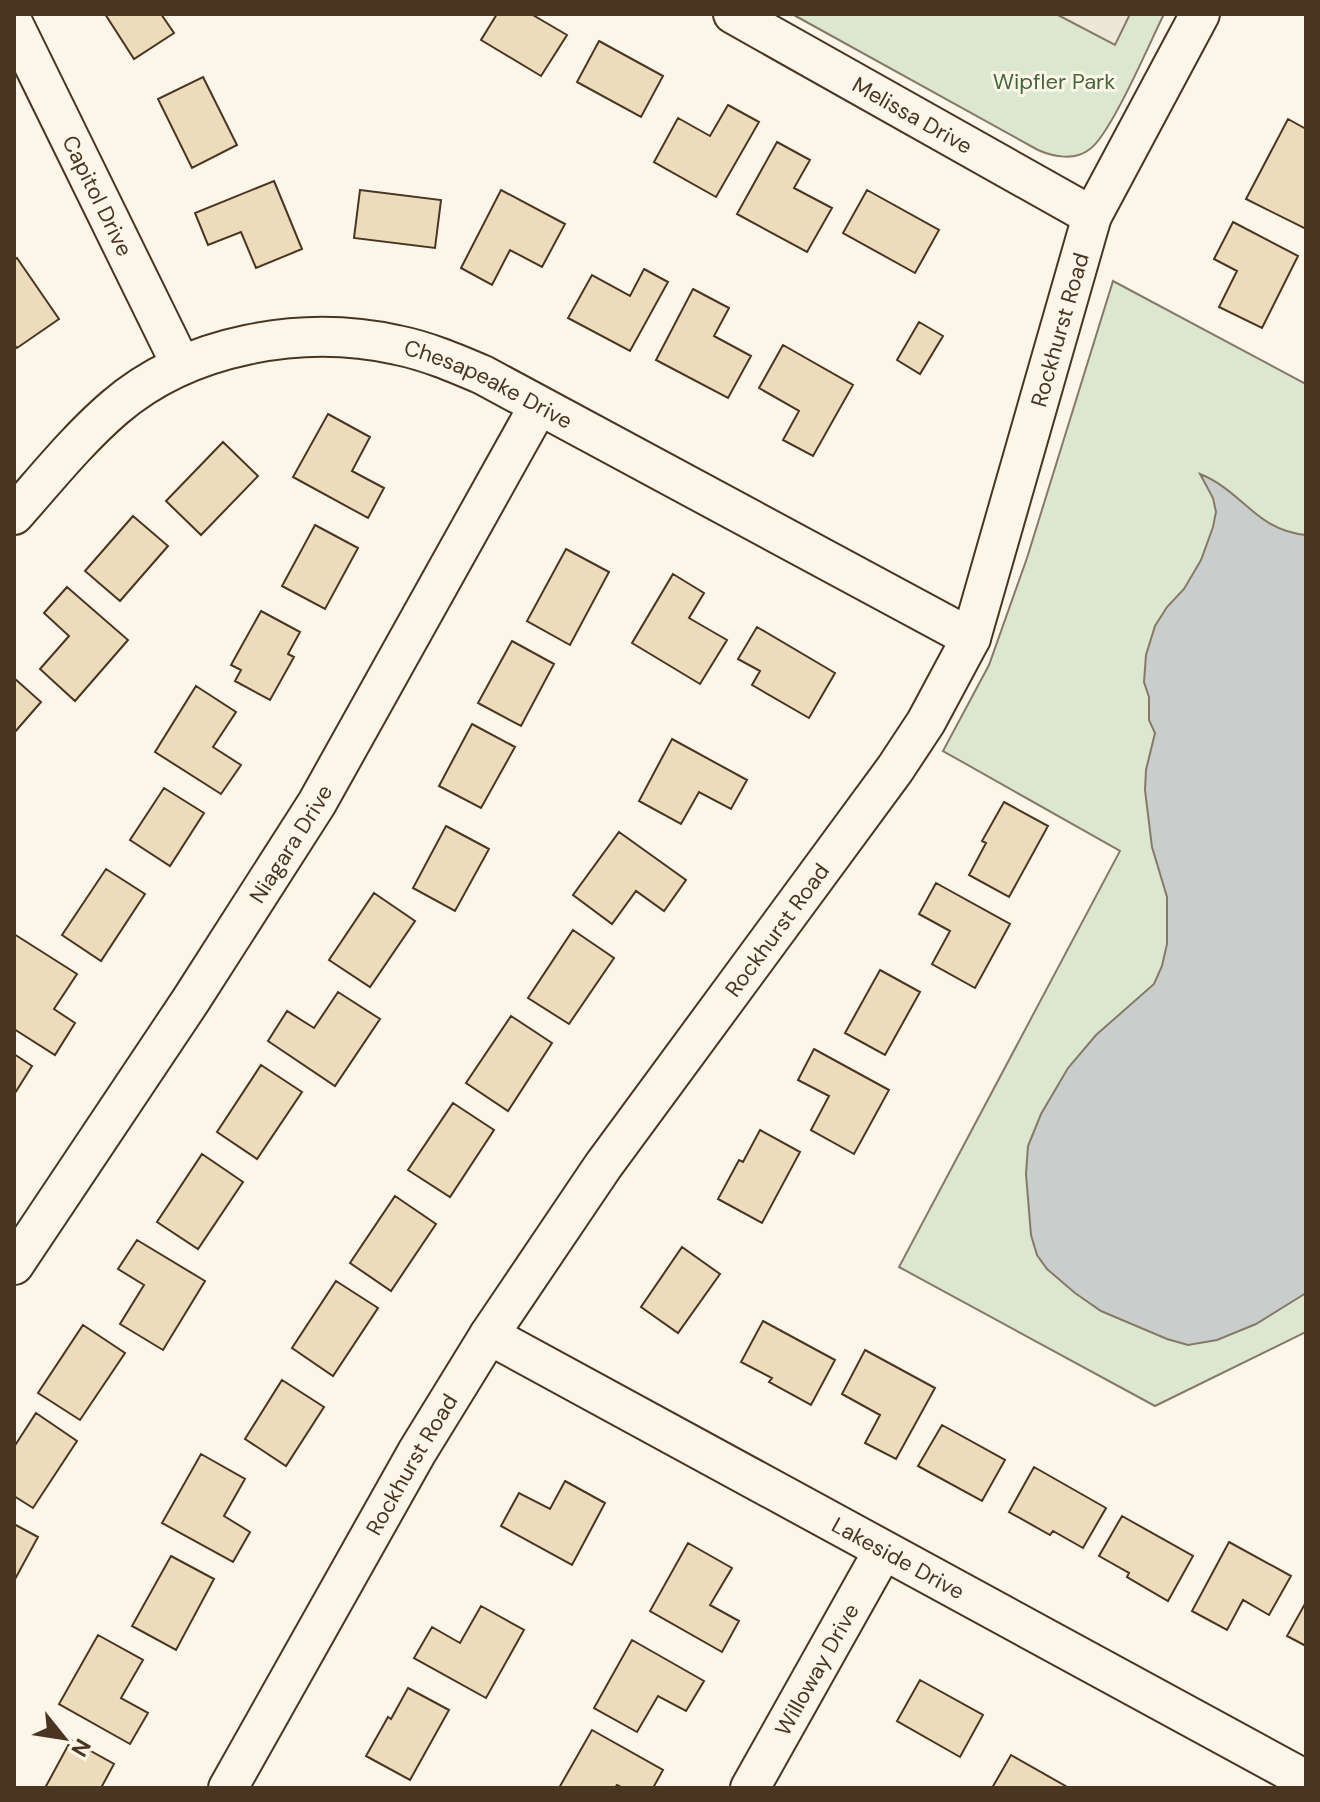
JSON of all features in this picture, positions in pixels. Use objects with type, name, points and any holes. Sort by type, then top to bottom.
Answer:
[{"type":"street","name":"Melissa Drive","points":[[733,14],[1092,216]]},
{"type":"street","name":"Rockhurst Road","points":[[228,1788],[417,1452],[489,1335],[603,1166],[895,769],[926,722],[971,638],[1092,216],[1200,14]]},
{"type":"street","name":"Capitol Drive","points":[[14,25],[181,365]]},
{"type":"street","name":"Chesapeake Drive","points":[[14,515],[75,446],[115,407],[181,365],[236,348],[284,340],[364,340],[394,344],[444,358],[483,375],[971,638]]},
{"type":"street","name":"Niagara Drive","points":[[14,1265],[191,1000],[317,803],[538,407]]},
{"type":"street","name":"Lakeside Drive","points":[[489,1335],[1306,1780]]},
{"type":"street","name":"Willoway Drive","points":[[750,1788],[883,1551]]},
{"type":"green space","name":"Wipfler Park","points":[[792,14],[1164,14],[1119,107],[1099,140],[1084,153],[1064,157],[1038,150]]},
{"type":"green space","points":[[1113,281],[1306,384],[1306,1332],[1155,1406],[899,1267],[1120,851],[943,751],[989,665],[1027,558]]},
{"type":"shaded area","points":[[1056,14],[1130,14],[1115,45]]},
{"type":"shaded area","points":[[1200,474],[1228,490],[1274,526],[1306,535],[1306,1293],[1256,1324],[1217,1340],[1188,1345],[1101,1311],[1047,1269],[1037,1255],[1031,1235],[1026,1174],[1028,1146],[1041,1114],[1068,1068],[1096,1035],[1154,984],[1162,966],[1167,944],[1167,897],[1152,847],[1145,790],[1146,770],[1155,733],[1149,720],[1149,697],[1144,682],[1146,655],[1155,626],[1184,589],[1201,560],[1213,527],[1216,512],[1213,498]]},
{"type":"building","points":[[105,14],[161,14],[174,33],[134,59]]},
{"type":"building","points":[[497,14],[531,14],[567,35],[541,76],[481,40]]},
{"type":"building","points":[[599,41],[663,76],[641,117],[577,82]]},
{"type":"building","points":[[203,77],[237,145],[192,168],[158,99]]},
{"type":"building","points":[[728,105],[759,122],[716,197],[654,162],[678,118],[710,136]]},
{"type":"building","points":[[1288,119],[1306,129],[1306,229],[1246,199]]},
{"type":"building","points":[[777,142],[810,160],[794,188],[832,208],[807,252],[737,214]]},
{"type":"building","points":[[274,181],[302,249],[256,268],[241,232],[208,245],[195,213]]},
{"type":"building","points":[[360,190],[441,200],[435,248],[354,238]]},
{"type":"building","points":[[501,190],[565,224],[542,267],[510,250],[492,285],[461,268]]},
{"type":"building","points":[[867,190],[939,230],[915,273],[843,233]]},
{"type":"building","points":[[1233,222],[1298,256],[1262,328],[1219,307],[1237,271],[1214,259]]},
{"type":"building","points":[[17,258],[59,319],[17,348],[14,344],[14,260]]},
{"type":"building","points":[[644,269],[668,282],[630,351],[568,318],[592,275],[630,296]]},
{"type":"building","points":[[693,289],[729,308],[714,336],[751,356],[728,398],[656,360]]},
{"type":"building","points":[[919,322],[943,336],[920,374],[897,360]]},
{"type":"building","points":[[783,345],[853,385],[813,456],[783,440],[799,411],[759,388]]},
{"type":"building","points":[[328,414],[370,437],[352,471],[384,488],[368,518],[293,477]]},
{"type":"building","points":[[223,442],[258,476],[201,535],[166,501]]},
{"type":"building","points":[[133,516],[168,546],[120,601],[85,571]]},
{"type":"building","points":[[315,525],[358,548],[325,609],[282,586]]},
{"type":"building","points":[[566,549],[609,572],[570,645],[527,621]]},
{"type":"building","points":[[673,574],[704,593],[689,618],[727,640],[700,684],[632,643]]},
{"type":"building","points":[[67,587],[128,640],[75,701],[40,669],[69,636],[44,613]]},
{"type":"building","points":[[261,611],[300,632],[288,654],[294,657],[270,700],[235,681],[241,670],[231,665]]},
{"type":"building","points":[[757,627],[835,673],[809,718],[752,685],[760,671],[738,659]]},
{"type":"building","points":[[512,641],[554,664],[521,726],[478,703]]},
{"type":"building","points":[[14,678],[41,702],[14,733]]},
{"type":"building","points":[[196,686],[236,712],[213,747],[241,765],[221,794],[155,752]]},
{"type":"building","points":[[472,724],[515,747],[481,808],[439,786]]},
{"type":"building","points":[[672,739],[747,780],[731,809],[699,792],[681,824],[639,801]]},
{"type":"building","points":[[164,788],[204,813],[170,866],[130,840]]},
{"type":"building","points":[[1004,802],[1048,826],[1009,897],[969,875],[986,843],[982,841]]},
{"type":"building","points":[[446,826],[489,849],[455,911],[413,888]]},
{"type":"building","points":[[619,832],[686,880],[664,911],[636,891],[612,924],[573,895]]},
{"type":"building","points":[[106,869],[145,894],[101,961],[62,935]]},
{"type":"building","points":[[936,883],[1010,924],[975,988],[932,964],[950,931],[919,914]]},
{"type":"building","points":[[374,893],[415,921],[370,987],[329,960]]},
{"type":"building","points":[[573,930],[614,958],[569,1024],[528,998]]},
{"type":"building","points":[[14,934],[77,974],[54,1009],[75,1023],[55,1055],[14,1029]]},
{"type":"building","points":[[880,970],[920,992],[885,1055],[845,1033]]},
{"type":"building","points":[[338,992],[380,1019],[335,1086],[268,1041],[287,1011],[314,1028]]},
{"type":"building","points":[[511,1016],[552,1043],[508,1111],[466,1083]]},
{"type":"building","points":[[814,1049],[889,1090],[854,1154],[811,1130],[829,1096],[798,1080]]},
{"type":"building","points":[[14,1054],[32,1066],[15,1093],[14,1093]]},
{"type":"building","points":[[261,1065],[302,1092],[257,1159],[217,1132]]},
{"type":"building","points":[[453,1103],[494,1130],[450,1197],[408,1170]]},
{"type":"building","points":[[760,1130],[800,1152],[762,1223],[718,1199]]},
{"type":"building","points":[[202,1154],[243,1182],[198,1249],[157,1222]]},
{"type":"building","points":[[395,1196],[436,1224],[391,1291],[350,1263]]},
{"type":"building","points":[[137,1240],[205,1281],[163,1350],[120,1324],[144,1285],[118,1269]]},
{"type":"building","points":[[682,1247],[720,1274],[678,1333],[641,1307]]},
{"type":"building","points":[[336,1281],[378,1308],[333,1376],[292,1348]]},
{"type":"building","points":[[763,1321],[835,1360],[811,1405],[769,1382],[772,1378],[741,1362]]},
{"type":"building","points":[[83,1325],[125,1353],[80,1420],[38,1393]]},
{"type":"building","points":[[865,1350],[935,1388],[896,1459],[865,1443],[880,1415],[842,1394]]},
{"type":"building","points":[[282,1380],[324,1407],[286,1466],[245,1439]]},
{"type":"building","points":[[36,1413],[77,1441],[33,1508],[14,1496],[14,1447]]},
{"type":"building","points":[[942,1425],[1005,1460],[982,1501],[918,1466]]},
{"type":"building","points":[[201,1454],[245,1479],[224,1516],[250,1532],[233,1562],[162,1523]]},
{"type":"building","points":[[1034,1467],[1106,1508],[1083,1548],[1053,1531],[1050,1535],[1009,1512]]},
{"type":"building","points":[[565,1481],[605,1503],[572,1565],[501,1526],[519,1493],[550,1509]]},
{"type":"building","points":[[1122,1516],[1193,1556],[1168,1601],[1099,1556]]},
{"type":"building","points":[[14,1524],[38,1537],[14,1581]]},
{"type":"building","points":[[1229,1542],[1291,1576],[1269,1615],[1243,1600],[1227,1630],[1192,1611]]},
{"type":"building","points":[[688,1543],[732,1568],[710,1605],[739,1621],[722,1652],[650,1611]]},
{"type":"building","points":[[171,1556],[214,1579],[176,1650],[132,1626]]},
{"type":"building","points":[[1306,1602],[1306,1646],[1287,1636]]},
{"type":"building","points":[[481,1606],[524,1630],[486,1698],[414,1658],[432,1627],[460,1643]]},
{"type":"building","points":[[98,1635],[143,1660],[121,1698],[148,1713],[130,1744],[59,1704]]},
{"type":"building","points":[[632,1640],[704,1681],[686,1711],[658,1696],[637,1732],[594,1708]]},
{"type":"building","points":[[920,1680],[983,1715],[960,1757],[897,1721]]},
{"type":"building","points":[[408,1688],[449,1710],[410,1780],[366,1756]]},
{"type":"building","points":[[592,1730],[663,1770],[653,1788],[623,1788],[617,1785],[615,1788],[559,1788]]},
{"type":"building","points":[[71,1740],[114,1764],[101,1788],[45,1788]]},
{"type":"building","points":[[1011,1755],[1069,1788],[992,1788]]}]
